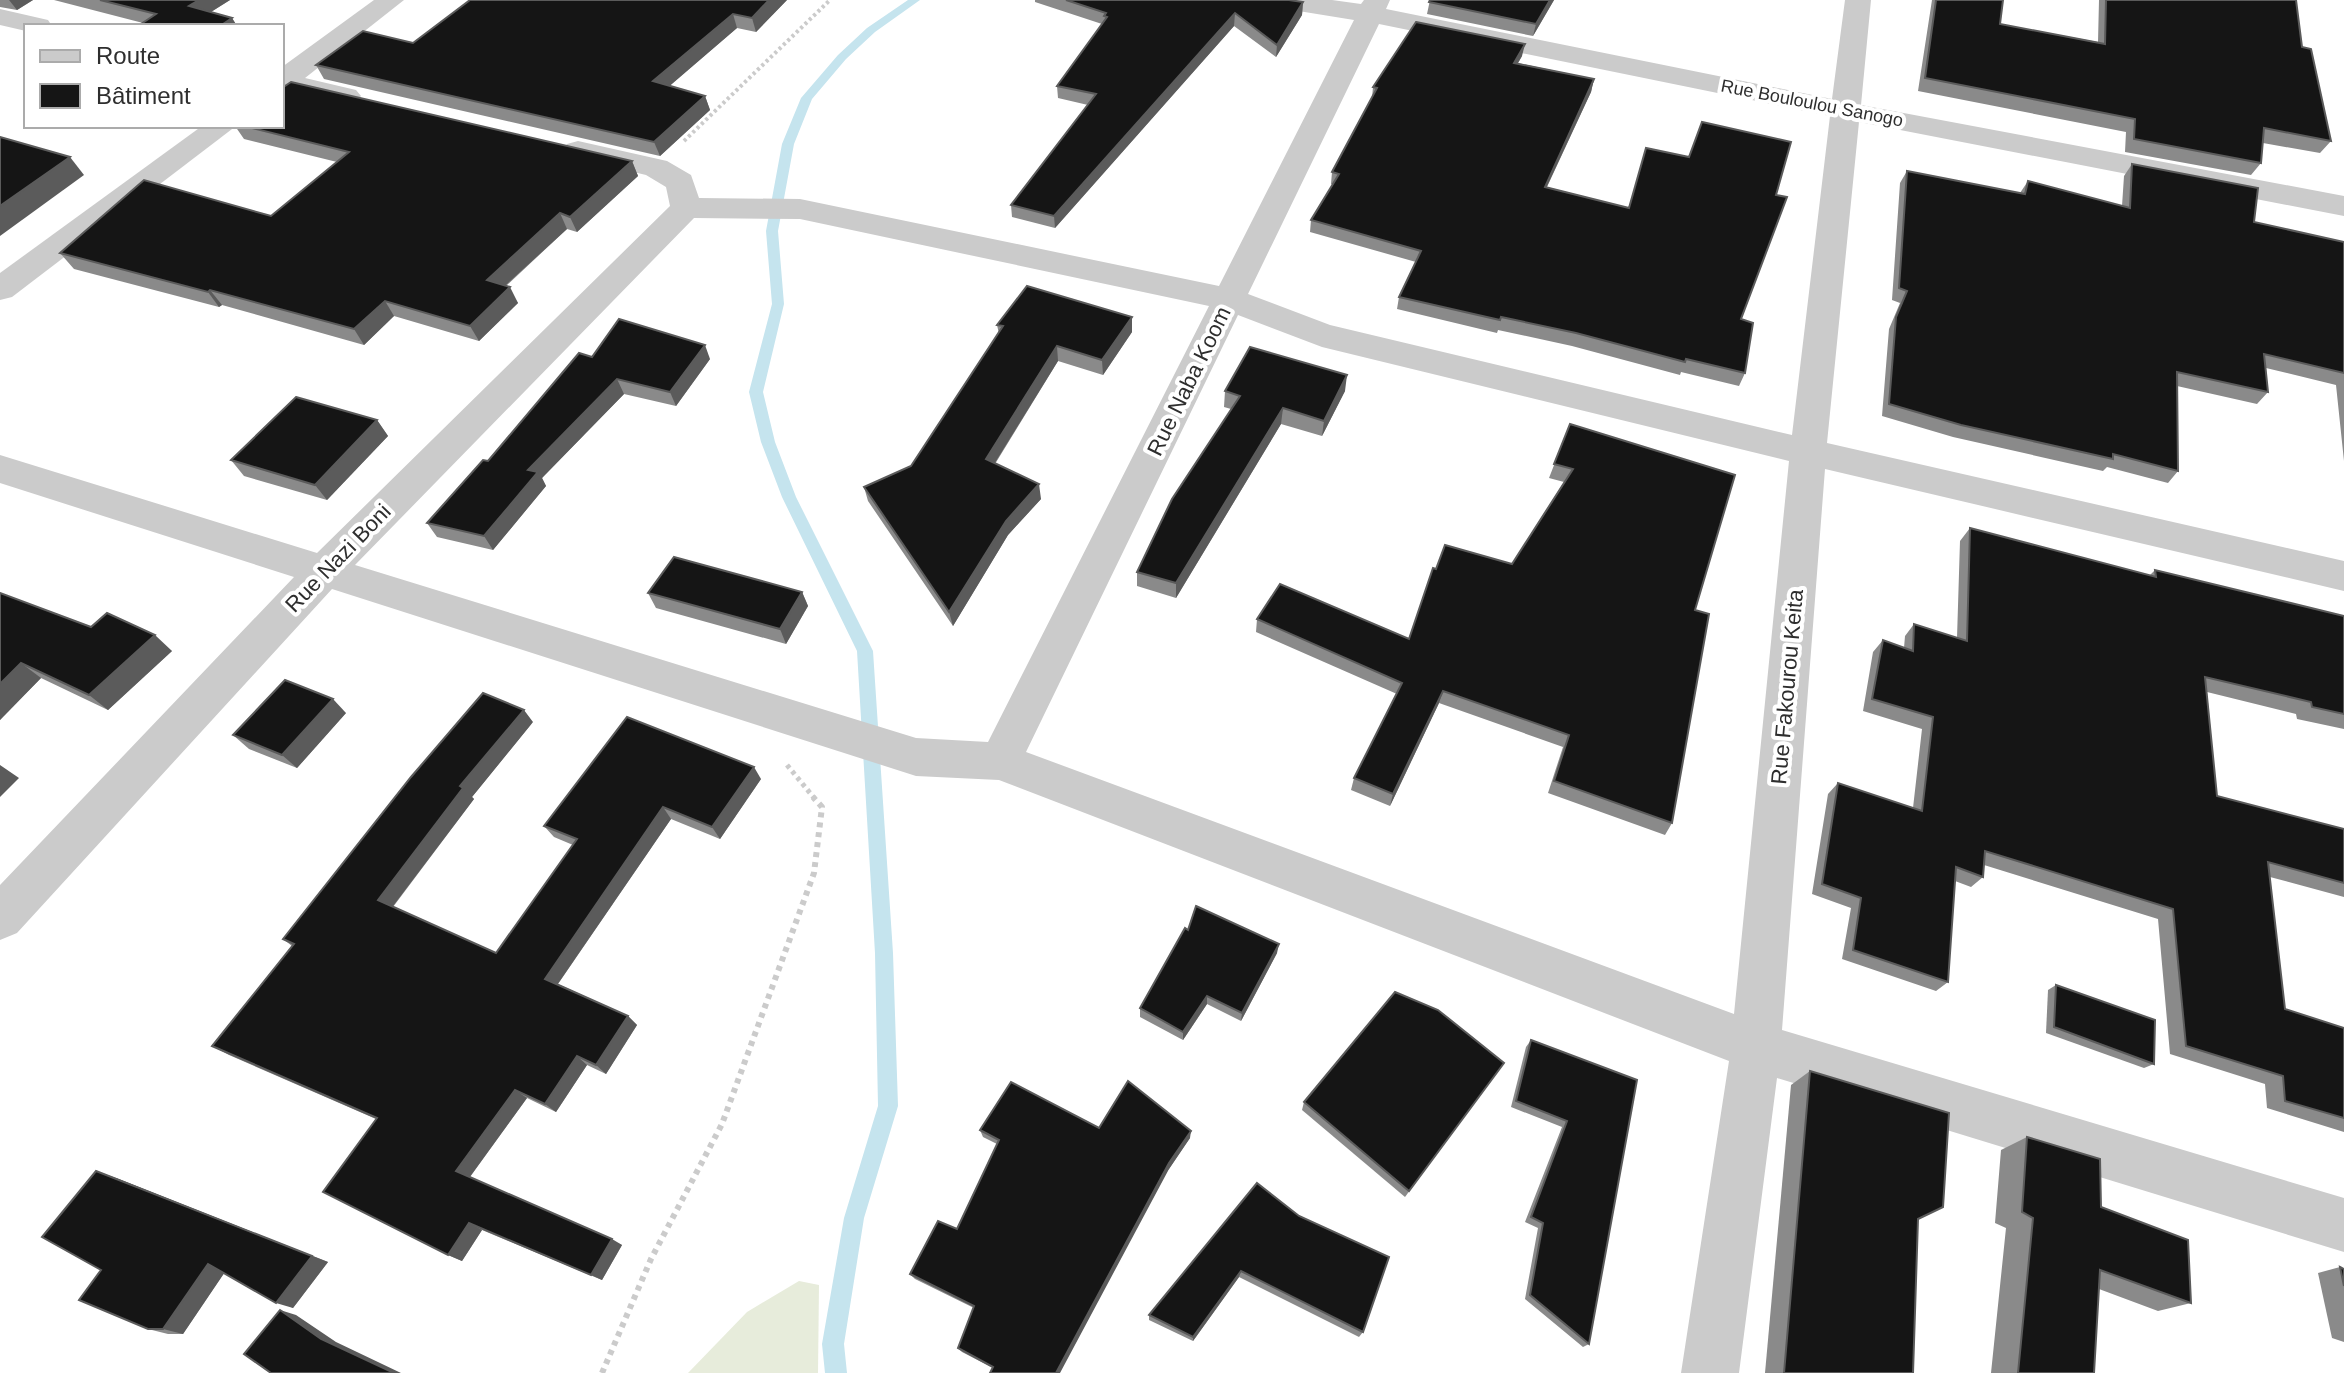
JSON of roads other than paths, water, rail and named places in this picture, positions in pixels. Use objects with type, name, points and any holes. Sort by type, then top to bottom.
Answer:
[{"type":"street","points":[[284,80],[391,0]]},
{"type":"street","name":"Rue Bouloulou Sanogo","points":[[1280,0],[1374,7],[1848,111],[2344,206]]},
{"type":"street","name":"Rue Fakourou Keita","points":[[1710,1373],[1756,1047],[1808,452],[1858,0]]},
{"type":"street","name":"Rue Naba Koom","points":[[1000,761],[1374,7]]},
{"type":"street","points":[[0,17],[30,24]]},
{"type":"street","points":[[284,81],[372,102]]},
{"type":"street","points":[[0,289],[218,128]]},
{"type":"street","points":[[551,144],[656,168],[680,182],[686,208],[800,209],[1229,299],[1322,335],[2344,576]]},
{"type":"street","name":"Rue Nazi Boni","points":[[0,918],[325,570],[686,208]]},
{"type":"street","points":[[0,469],[916,757],[1000,761],[1756,1047],[2344,1225]]},
{"type":"waterway","points":[[836,1373],[833,1344],[854,1218],[888,1106],[884,953],[865,651],[789,497],[768,442],[756,392],[778,304],[772,231],[788,144],[807,98],[842,57],[871,30],[915,0]]}]
